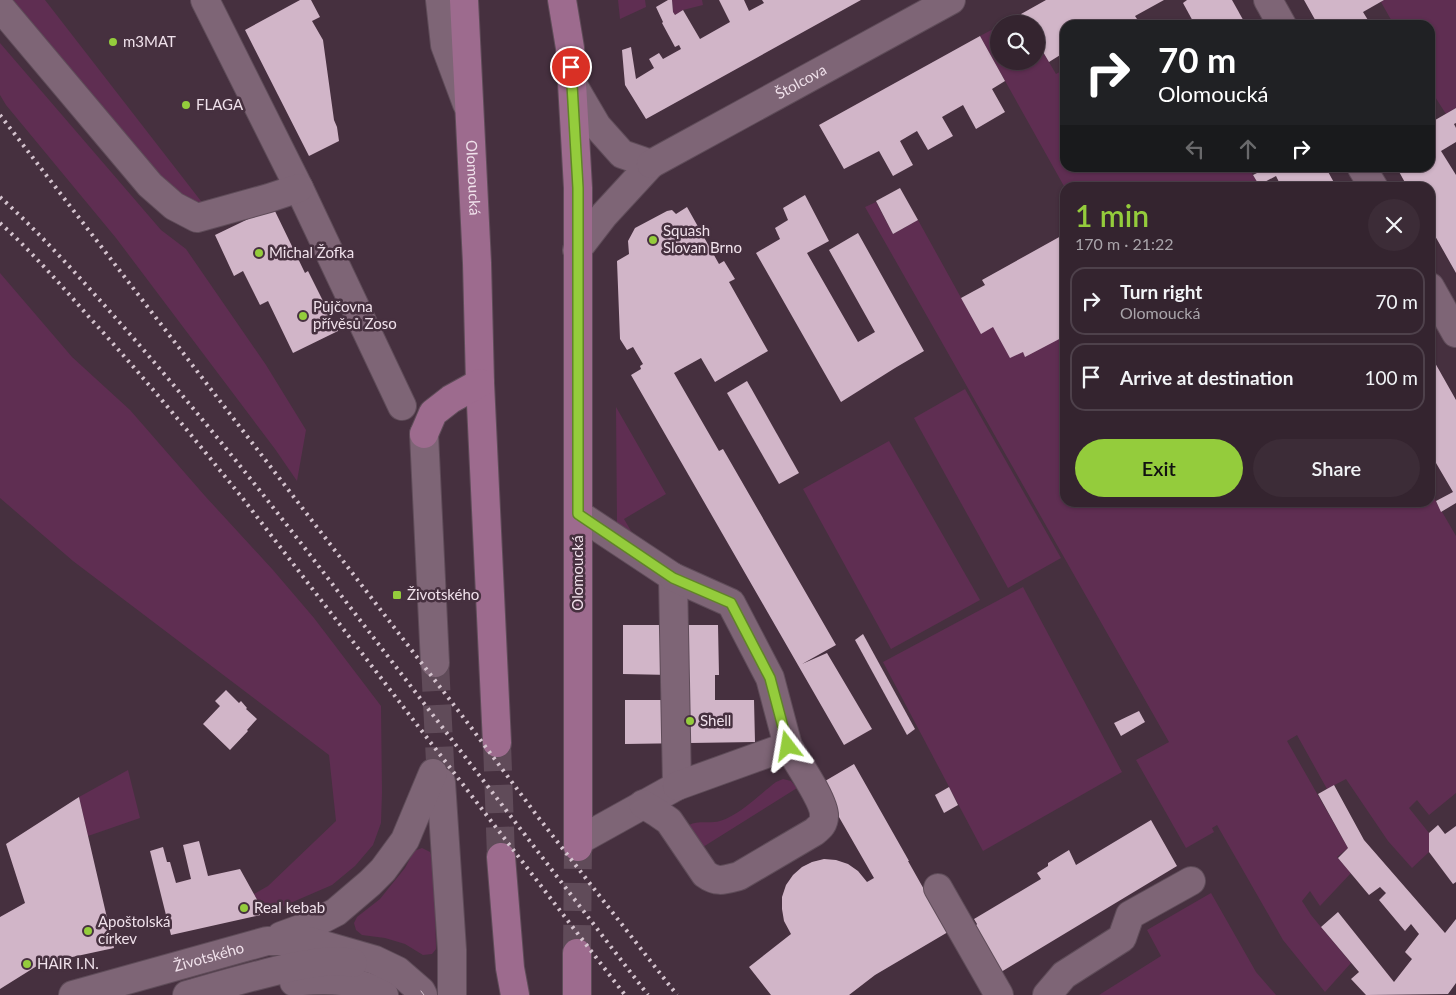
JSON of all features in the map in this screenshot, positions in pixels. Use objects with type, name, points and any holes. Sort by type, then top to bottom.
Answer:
[{"type":"main road","name":"Olomoucká","points":[[464,0],[497,743]]},
{"type":"main road","name":"Olomoucká","points":[[562,0],[570,48],[578,188],[578,844]]},
{"type":"main road","points":[[424,434],[433,413],[451,399],[480,383]]},
{"type":"main road","points":[[501,857],[510,968],[515,995]]},
{"type":"main road","points":[[577,953],[577,995]]},
{"type":"street","points":[[205,0],[299,188],[402,406]]},
{"type":"street","points":[[440,0],[444,45],[470,112]]},
{"type":"street","name":"Štolcova","points":[[577,250],[604,214],[651,164],[951,0]]},
{"type":"street","points":[[1268,0],[1279,20]]},
{"type":"street","points":[[0,7],[150,185],[174,206],[197,218],[299,188]]},
{"type":"street","points":[[572,86],[597,126],[622,154],[651,164]]},
{"type":"street","points":[[1435,296],[1456,333]]},
{"type":"street","points":[[424,434],[435,663]]},
{"type":"street","points":[[578,514],[673,578],[731,603],[770,678],[788,746],[821,802],[825,815],[822,825],[814,832],[739,876],[725,880],[712,879],[704,874],[668,822],[643,804]]},
{"type":"street","points":[[673,578],[677,786]]},
{"type":"street","points":[[578,844],[643,804],[677,786],[788,746]]},
{"type":"street","points":[[267,941],[310,925],[336,912],[377,877],[405,840],[437,777],[452,950],[452,995]]},
{"type":"street","points":[[1047,995],[1064,976],[1122,938],[1130,915],[1191,881]]},
{"type":"street","points":[[938,888],[999,995]]},
{"type":"street","name":"Životského","points":[[73,995],[267,941],[309,941],[375,960],[398,971],[422,993]]},
{"type":"street","points":[[187,995],[274,971],[333,961],[350,962],[388,973],[406,981],[422,993]]},
{"type":"street","points":[[241,995],[309,980],[354,983],[384,995]]},
{"type":"shaded area","points":[[0,0],[45,0],[204,205],[180,199]]},
{"type":"shaded area","points":[[618,0],[645,0],[646,7],[620,19]]},
{"type":"shaded area","points":[[672,0],[702,0],[703,5],[683,10],[675,15]]},
{"type":"shaded area","points":[[1384,0],[1456,0],[1456,108],[1446,114],[1435,97],[1435,20],[1391,20],[1381,2]]},
{"type":"shaded area","points":[[990,31],[990,54],[980,36]]},
{"type":"shaded area","points":[[0,43],[161,230],[186,249],[266,365],[306,430],[297,481],[116,238],[6,105],[0,95]]},
{"type":"shaded area","points":[[1045,55],[1056,74],[1060,72],[1060,172],[1251,172],[1257,182],[1062,182],[999,70],[1045,70]]},
{"type":"shaded area","points":[[876,202],[893,234],[918,220],[980,332],[992,325],[1022,350],[1025,356],[1060,338],[1060,507],[1435,507],[1435,500],[1456,536],[1456,793],[1429,815],[1417,800],[1409,808],[1429,833],[1429,852],[1412,868],[1388,841],[1346,779],[1327,789],[1297,735],[1287,741],[1348,848],[1337,857],[1351,873],[1320,906],[1310,891],[1302,901],[1311,915],[1351,963],[1325,992],[1283,940],[1217,825],[1212,828],[1214,832],[1186,848],[1136,760],[1169,742],[865,207]]},
{"type":"shaded area","points":[[0,273],[72,357],[130,410],[273,570],[314,618],[381,706],[381,823],[373,845],[355,866],[332,885],[265,914],[254,894],[268,886],[336,821],[329,755],[73,561],[0,498]]},
{"type":"shaded area","points":[[965,389],[1061,558],[1008,588],[914,418]]},
{"type":"shaded area","points":[[616,407],[666,494],[624,519],[641,548],[617,525]]},
{"type":"shaded area","points":[[889,441],[980,600],[891,649],[803,489]]},
{"type":"shaded area","points":[[1023,587],[1122,772],[983,851],[883,662]]},
{"type":"shaded area","points":[[128,770],[140,818],[88,836],[79,797]]},
{"type":"shaded area","points":[[783,779],[791,781],[797,788],[703,847],[690,829],[689,825],[700,822],[716,822],[735,814],[776,782]]},
{"type":"shaded area","points":[[422,848],[430,852],[434,863],[436,949],[432,954],[423,955],[405,944],[385,938],[362,935],[356,930],[354,923],[357,917],[380,899],[405,868],[414,851]]},
{"type":"shaded area","points":[[1211,893],[1256,972],[1276,995],[1099,995],[1161,956],[1147,930]]},
{"type":"building","points":[[300,0],[311,0],[320,17],[312,21],[323,40],[334,120],[339,141],[309,156],[245,30]]},
{"type":"building","points":[[668,0],[672,0],[675,15],[683,10],[700,39],[730,22],[719,0],[744,0],[749,11],[764,3],[762,0],[861,0],[646,119],[625,85],[622,50],[631,47],[636,79],[654,68],[649,59],[659,53],[663,59],[681,49],[679,45],[675,47],[656,7]]},
{"type":"building","points":[[1046,0],[1164,0],[1135,16],[1137,19],[1135,20],[1060,20],[1060,55],[1049,62],[1045,55],[1045,15],[1022,15]]},
{"type":"building","points":[[1187,0],[1232,0],[1243,20],[1192,20],[1183,3]]},
{"type":"building","points":[[1304,0],[1384,0],[1363,12],[1368,20],[1315,20]]},
{"type":"building","points":[[980,36],[990,54],[990,70],[999,70],[1005,81],[992,89],[1005,112],[976,129],[963,105],[942,117],[953,136],[928,150],[917,131],[900,141],[913,165],[893,176],[879,151],[844,169],[819,125]]},
{"type":"building","points":[[1456,108],[1456,123],[1454,124],[1456,128],[1456,142],[1441,151],[1456,175],[1456,273],[1435,236],[1435,182],[1405,182],[1399,172],[1435,172],[1435,120]]},
{"type":"building","points":[[1259,172],[1328,172],[1334,182],[1279,182],[1276,176],[1265,182],[1257,182],[1253,175]]},
{"type":"building","points":[[900,188],[918,220],[893,234],[876,201]]},
{"type":"building","points":[[805,195],[829,241],[807,253],[858,342],[875,332],[829,250],[858,233],[924,351],[841,402],[756,253],[780,239],[775,228],[788,220],[783,208]]},
{"type":"building","points":[[273,207],[305,273],[308,271],[338,331],[293,353],[268,301],[260,305],[243,271],[234,276],[215,235]]},
{"type":"building","points":[[687,207],[719,264],[724,261],[735,279],[729,282],[768,351],[715,382],[701,358],[674,373],[719,451],[723,449],[836,645],[802,664],[827,653],[872,729],[844,745],[631,375],[641,369],[640,366],[643,364],[633,347],[627,350],[620,339],[617,261],[629,254],[628,241],[635,228],[667,211],[672,210],[676,214]]},
{"type":"building","points":[[1060,237],[1060,339],[1025,357],[1023,352],[1010,358],[993,327],[981,334],[961,298],[985,285],[982,280]]},
{"type":"building","points":[[1435,363],[1456,400],[1456,503],[1441,512],[1436,501],[1453,492],[1436,463]]},
{"type":"building","points":[[747,381],[799,473],[779,484],[727,393]]},
{"type":"building","points":[[623,625],[718,625],[719,675],[715,675],[715,700],[754,700],[755,742],[625,744],[625,700],[671,700],[670,675],[623,674]]},
{"type":"building","points":[[863,634],[915,729],[907,735],[855,640]]},
{"type":"building","points":[[226,690],[239,703],[241,701],[246,709],[257,719],[230,750],[203,724],[220,706],[215,701]]},
{"type":"building","points":[[1139,711],[1145,722],[1121,736],[1114,723]]},
{"type":"building","points":[[854,764],[948,932],[875,975],[849,995],[771,995],[749,967],[791,934],[784,921],[782,897],[786,885],[793,875],[802,867],[824,859],[848,864],[858,871],[867,882],[874,878],[820,784]]},
{"type":"building","points":[[1334,785],[1364,840],[1445,933],[1456,919],[1456,983],[1448,994],[1366,995],[1351,979],[1359,972],[1321,927],[1338,912],[1394,982],[1412,959],[1405,952],[1419,934],[1411,924],[1405,931],[1379,900],[1386,893],[1380,887],[1369,895],[1338,858],[1348,848],[1318,794]]},
{"type":"building","points":[[949,787],[958,805],[944,813],[935,795]]},
{"type":"building","points":[[79,797],[114,948],[40,964],[0,989],[0,917],[25,903],[6,844]]},
{"type":"building","points":[[1151,820],[1177,866],[1001,972],[975,927],[977,924],[974,919],[1041,879],[1037,873],[1048,866],[1048,863],[1069,850],[1076,865]]},
{"type":"building","points":[[1438,825],[1445,834],[1456,826],[1456,882],[1453,884],[1429,852],[1429,833]]},
{"type":"building","points":[[199,841],[208,876],[240,869],[265,914],[171,935],[150,851],[163,847],[176,883],[191,879],[183,845]]},
{"type":"tunnel","points":[[435,663],[441,782]]},
{"type":"tunnel","points":[[497,743],[501,857]]},
{"type":"tunnel","points":[[577,953],[578,847]]},
{"type":"tram line","points":[[421,991],[424,995]]},
{"type":"railway","points":[[0,115],[538,817],[677,995]]},
{"type":"railway","points":[[0,197],[92,291],[228,451],[305,548],[648,995]]},
{"type":"railway","points":[[0,223],[46,269],[109,339],[168,407],[244,500],[625,995]]},
{"type":"place","name":"m3MAT","points":[[113,42]]},
{"type":"place","name":"FLAGA","points":[[186,105]]},
{"type":"place","name":"Squash Slovan Brno","points":[[653,240]]},
{"type":"place","name":"Michal Žofka","points":[[259,253]]},
{"type":"place","name":"Půjčovna přívěsů Zoso","points":[[303,316]]},
{"type":"place","name":"Životského","points":[[397,595]]},
{"type":"place","name":"Shell","points":[[690,721]]},
{"type":"place","name":"Real kebab","points":[[244,908]]},
{"type":"place","name":"Apoštolská církev","points":[[88,931]]},
{"type":"place","name":"HAIR I.N.","points":[[27,964]]},
{"type":"route","points":[[571,67],[578,188],[578,514],[673,578],[731,603],[770,678],[788,746]]}]
